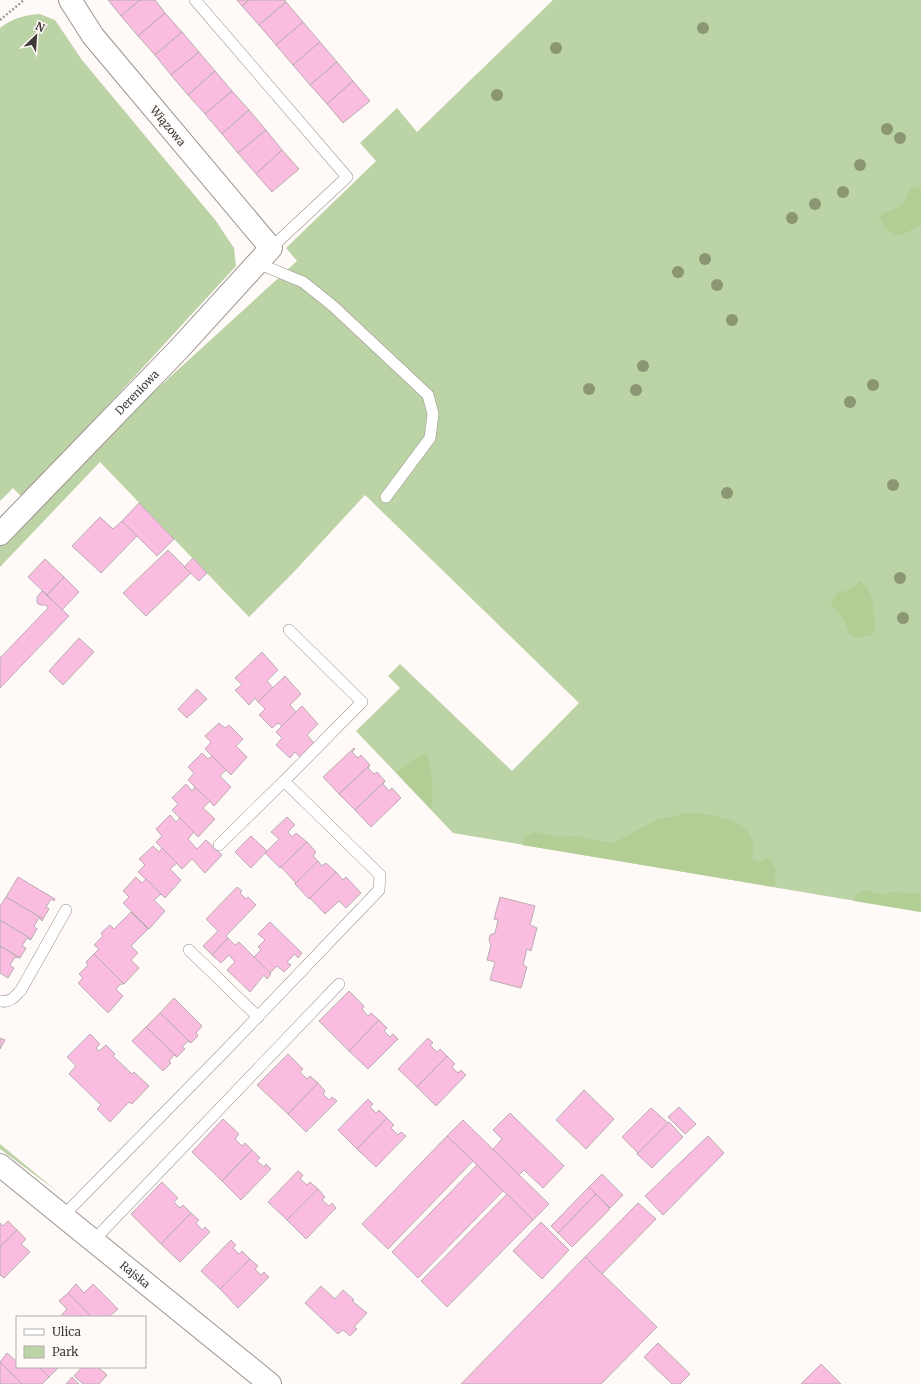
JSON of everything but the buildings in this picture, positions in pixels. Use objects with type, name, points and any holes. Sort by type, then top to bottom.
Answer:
[{"type":"street","name":"Wiązowa","points":[[70,0],[93,36],[264,255]]},
{"type":"street","name":"Dereniowa","points":[[0,534],[179,349],[264,255]]},
{"type":"street","name":"Rajska","points":[[0,1165],[270,1384]]},
{"type":"lane","points":[[194,0],[347,177],[264,255],[303,282],[333,306],[428,395],[433,414],[430,438],[386,497]]},
{"type":"lane","points":[[219,845],[362,702],[289,630]]},
{"type":"lane","points":[[64,1216],[258,1017],[379,890],[380,875],[284,781]]},
{"type":"lane","points":[[0,1001],[6,1002],[12,1000],[21,990],[66,910]]},
{"type":"lane","points":[[189,950],[258,1017]]},
{"type":"lane","points":[[94,1240],[339,984]]},
{"type":"path","points":[[0,20],[24,0]]},
{"type":"green space","points":[[553,0],[921,0],[921,912],[453,833],[356,731],[400,688],[388,676],[400,664],[512,771],[579,703],[365,495],[292,574],[249,617],[100,462],[0,567],[0,544],[91,449],[297,261],[286,248],[376,161],[360,143],[397,108],[417,132]]},
{"type":"green space","points":[[40,14],[55,20],[82,60],[216,221],[234,248],[236,266],[23,498],[13,488],[0,501],[0,28],[19,18]]},
{"type":"green space","points":[[912,187],[921,188],[921,225],[900,236],[887,229],[879,217],[902,204]]},
{"type":"green space","points":[[859,581],[868,590],[871,596],[874,610],[874,631],[872,635],[855,638],[850,634],[843,618],[831,604],[837,593],[852,588]]},
{"type":"green space","points":[[426,754],[430,765],[432,781],[431,809],[396,772],[417,757]]},
{"type":"green space","points":[[689,813],[712,815],[724,818],[735,822],[744,828],[750,836],[753,846],[752,859],[761,862],[765,858],[771,860],[776,870],[774,887],[522,845],[525,836],[536,832],[556,837],[577,836],[603,842],[615,842],[656,820]]},
{"type":"green space","points":[[865,890],[883,895],[892,892],[920,894],[921,912],[854,901],[857,894]]},
{"type":"green space","points":[[0,1144],[58,1192],[0,1149]]}]
